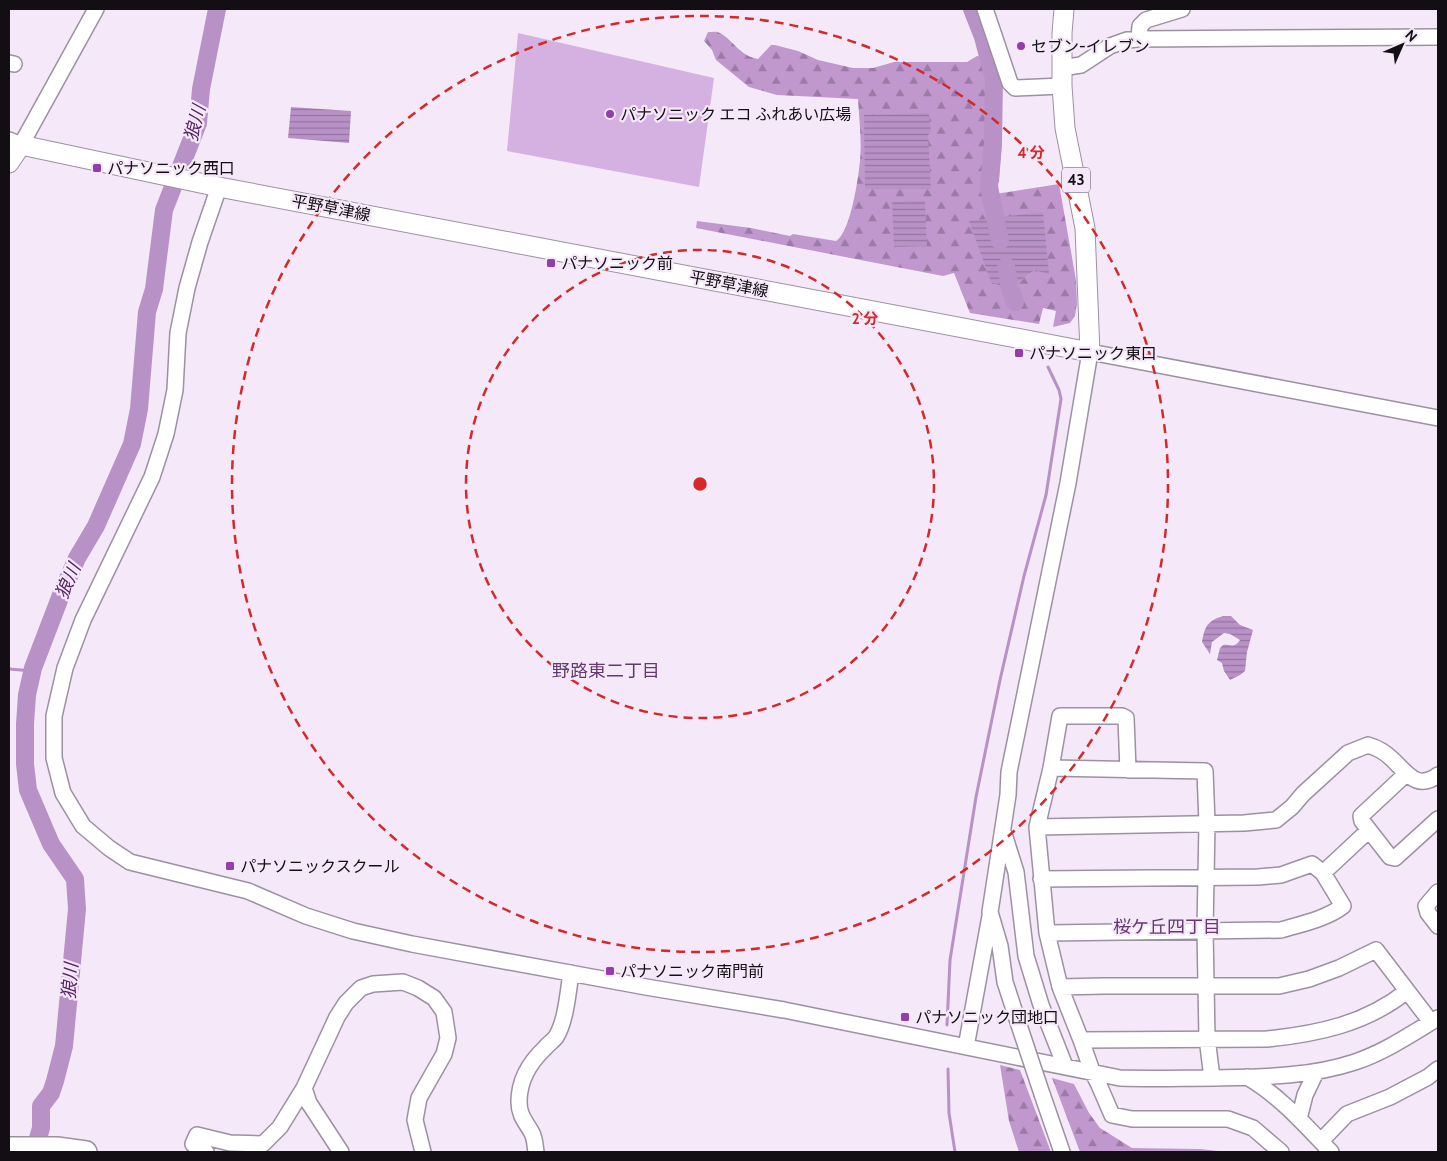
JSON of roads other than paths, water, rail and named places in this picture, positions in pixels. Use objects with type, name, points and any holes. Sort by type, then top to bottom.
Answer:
[{"type":"highway","points":[[9,1148],[56,1148],[86,1152]]},
{"type":"main road","name":"43","points":[[1064,9],[1061,77],[1065,128],[1085,228],[1090,352]]},
{"type":"main road","points":[[9,163],[15,143]]},
{"type":"main road","name":"平野草津線","points":[[15,143],[219,187],[1090,352]]},
{"type":"street","points":[[15,143],[96,9]]},
{"type":"street","points":[[985,9],[1010,83],[1015,88],[1061,77],[1110,46],[1127,40],[1438,37]]},
{"type":"street","points":[[1138,39],[1140,26],[1146,20],[1182,9]]},
{"type":"street","points":[[219,187],[200,242],[187,288],[178,333],[175,390],[163,443],[152,477],[83,620],[65,668],[54,716],[54,758],[63,793],[83,826],[109,848],[130,862],[248,891],[306,916],[353,930],[412,944],[784,1010],[1120,1078],[1247,1077],[1316,1072],[1354,1063],[1392,1047],[1435,1020],[1407,991],[1376,950],[1339,968],[1279,986],[1060,987]]},
{"type":"street","points":[[966,1047],[990,912],[1010,772],[1068,483],[1090,352],[1438,418]]},
{"type":"street","points":[[1128,770],[1126,718],[1122,716],[1060,716],[1051,768],[1037,827],[1041,879],[1047,932],[1060,987],[1092,1071],[1112,1115],[1132,1119],[1228,1120],[1253,1128],[1281,1152]]},
{"type":"street","points":[[1037,827],[1251,823],[1276,820],[1348,753],[1368,745],[1379,748],[1406,774],[1416,780],[1424,782],[1438,775]]},
{"type":"street","points":[[1051,768],[1205,771],[1207,823],[1205,930],[1207,1038],[1212,1078]]},
{"type":"street","points":[[1406,774],[1361,816],[1362,821],[1390,857],[1395,858],[1438,819]]},
{"type":"street","points":[[1003,828],[1016,872],[1026,956],[1041,1005],[1065,1066]]},
{"type":"street","points":[[1323,873],[1369,830]]},
{"type":"street","points":[[1041,879],[1281,875],[1312,864],[1323,873],[1343,906],[1337,911],[1281,930],[1230,932],[1205,930],[1047,932]]},
{"type":"street","points":[[1438,892],[1426,906],[1428,913],[1438,926]]},
{"type":"street","points":[[990,912],[1000,946],[1006,982],[1062,1152]]},
{"type":"street","points":[[536,1152],[533,1135],[523,1121],[519,1105],[519,1092],[529,1066],[555,1038],[559,1030],[571,973]]},
{"type":"street","points":[[206,1152],[193,1144],[197,1135],[230,1143],[263,1144],[280,1127],[304,1088],[337,1017],[346,1003],[361,988],[373,984],[402,982],[418,988],[434,998],[444,1012],[448,1038],[444,1054],[419,1098],[415,1120],[423,1152]]},
{"type":"street","points":[[1081,1040],[1267,1039],[1323,1032],[1366,1015],[1407,991]]},
{"type":"street","points":[[1247,1077],[1275,1096],[1326,1147],[1347,1114],[1390,1097],[1428,1077],[1438,1069]]},
{"type":"street","points":[[1299,1119],[1305,1095],[1316,1072]]},
{"type":"street","points":[[304,1088],[309,1103],[341,1152]]},
{"type":"waterway","name":"狼川","points":[[34,1152],[41,1128],[41,1106],[51,1093],[64,1046],[77,909],[75,879],[51,844],[28,790],[25,764],[27,695],[33,668],[61,595],[77,558],[96,526],[132,444],[139,409],[147,312],[154,289],[164,210],[198,123],[201,89],[217,9]]},
{"type":"waterway","points":[[972,9],[983,37],[994,79],[993,142],[989,187],[1000,241]]},
{"type":"waterway","points":[[1006,266],[1010,289],[1015,302]]},
{"type":"waterway","points":[[947,1025],[950,960],[976,797],[1024,576],[1046,495],[1061,399],[1059,390],[1048,367]]},
{"type":"waterway","points":[[9,669],[33,671]]},
{"type":"waterway","points":[[948,1069],[949,1113],[955,1152]]},
{"type":"place","name":"セブン-イレブン","points":[[1021,46]]},
{"type":"place","name":"パナソニック エコ ふれあい広場","points":[[610,114]]},
{"type":"place","name":"パナソニック西口","points":[[97,168]]},
{"type":"place","name":"パナソニック前","points":[[551,263]]},
{"type":"place","name":"パナソニック東口","points":[[1019,353]]},
{"type":"place","name":"パナソニックスクール","points":[[230,866]]},
{"type":"place","name":"パナソニック南門前","points":[[610,971]]},
{"type":"place","name":"パナソニック団地口","points":[[905,1017]]},
{"type":"district","name":"野路東二丁目","points":[[606,671]]},
{"type":"district","name":"桜ケ丘四丁目","points":[[1167,927]]}]
